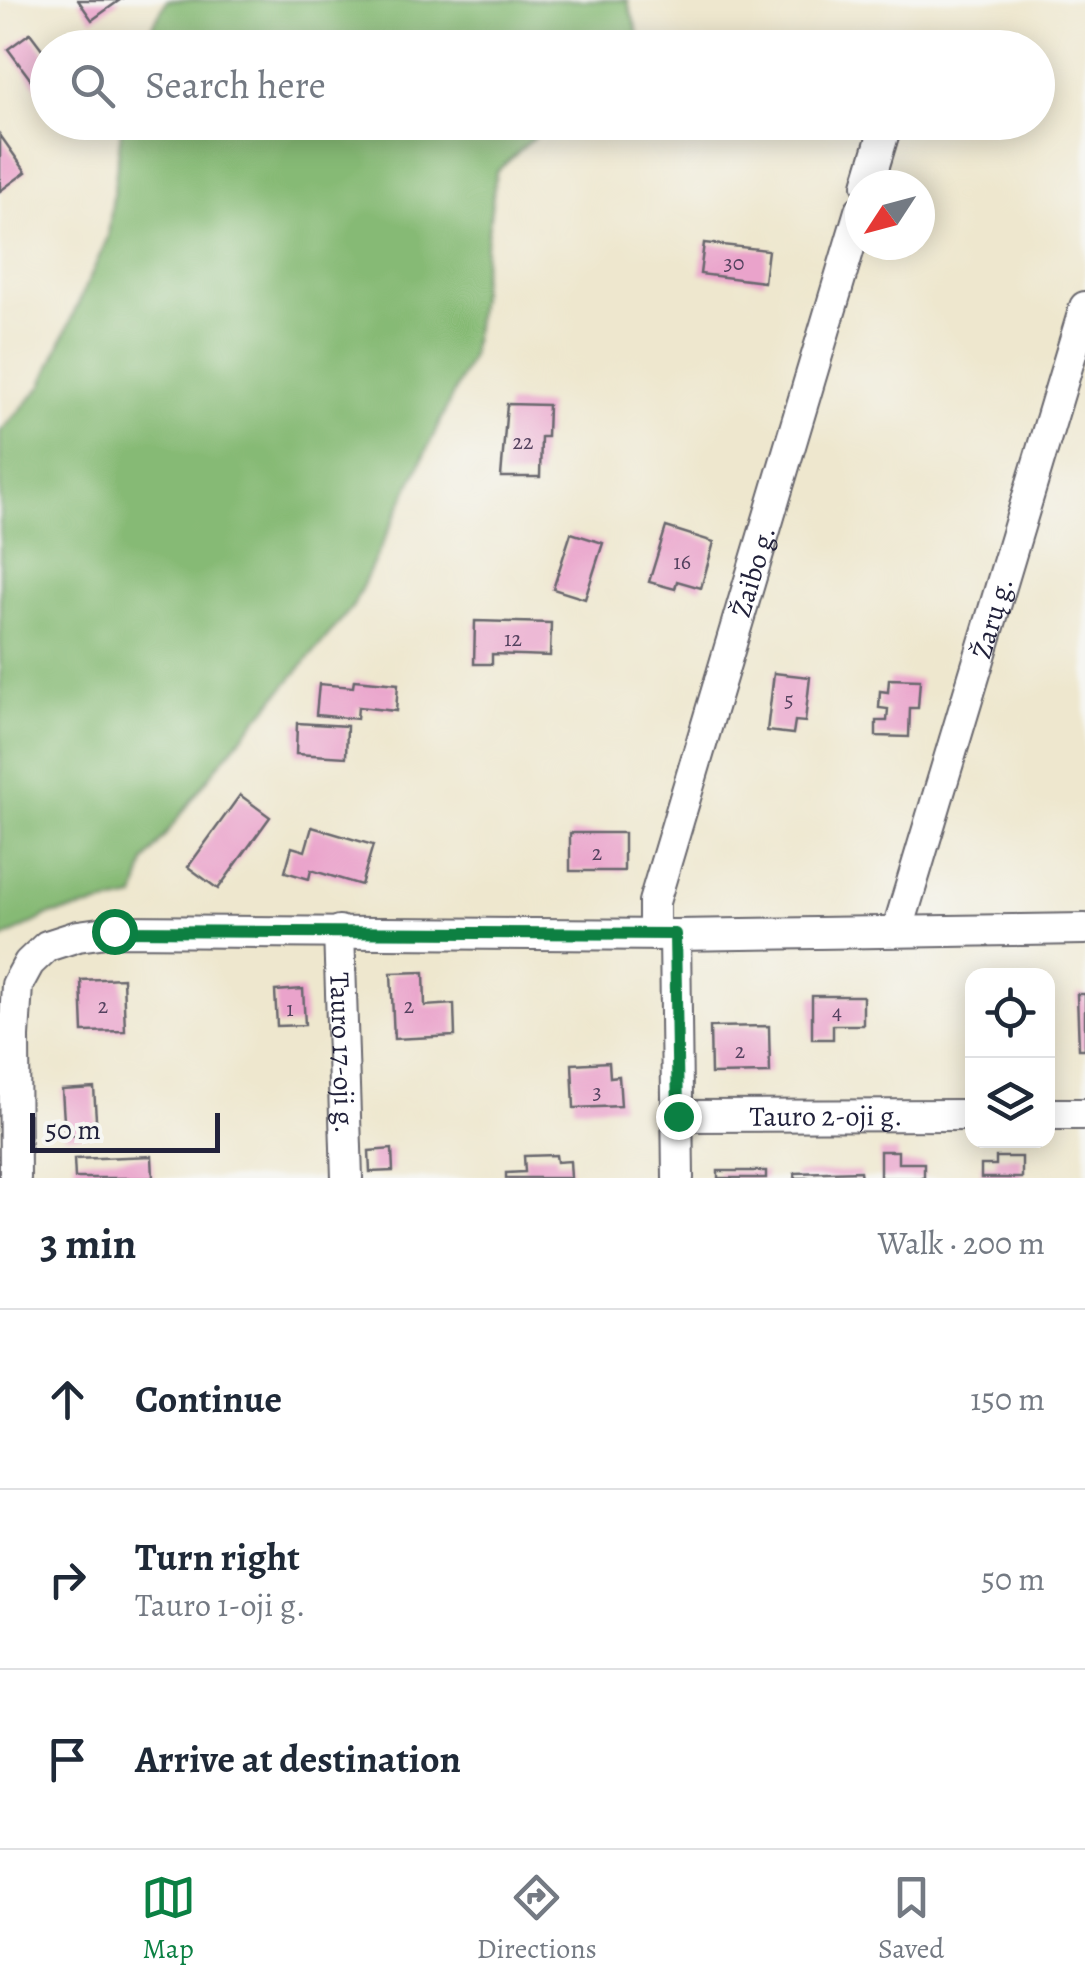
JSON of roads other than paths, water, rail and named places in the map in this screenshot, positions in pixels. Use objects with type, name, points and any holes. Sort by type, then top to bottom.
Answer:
[{"type":"street","points":[[872,170],[881,140]]},
{"type":"street","name":"Žaibo g.","points":[[678,1178],[678,1116],[664,934],[654,902],[845,260]]},
{"type":"street","name":"Žarų g.","points":[[898,930],[1085,307]]},
{"type":"street","points":[[15,1178],[17,985],[29,963],[47,946],[78,936],[114,931],[664,934],[1085,929]]},
{"type":"street","name":"Tauro 17-oji g.","points":[[340,931],[346,1178]]},
{"type":"street","points":[[1055,1114],[1085,1114]]},
{"type":"street","name":"Tauro 2-oji g.","points":[[678,1116],[965,1115]]}]
